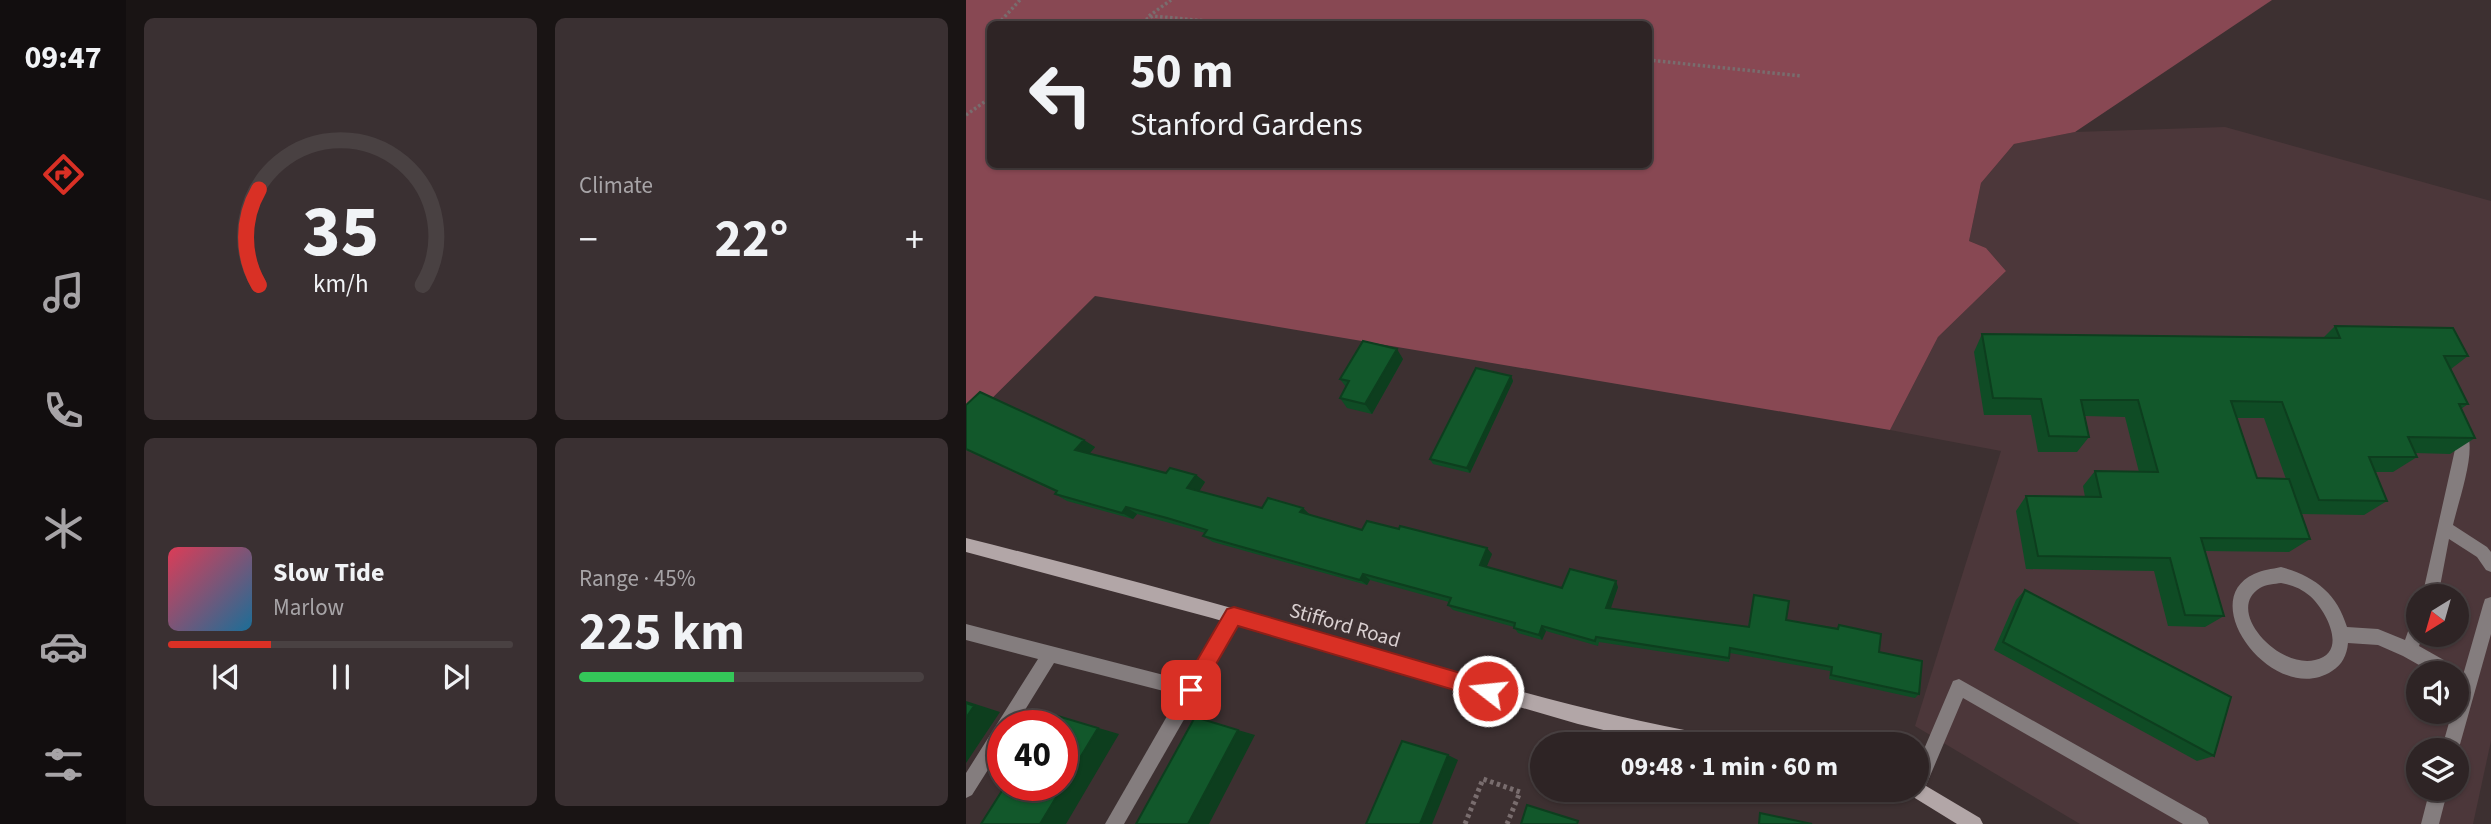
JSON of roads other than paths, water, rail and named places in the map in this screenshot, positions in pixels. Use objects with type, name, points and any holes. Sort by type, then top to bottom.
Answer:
[{"type":"street","points":[[2435,584],[2445,528],[2461,466],[2463,440]]},
{"type":"street","points":[[2445,528],[2482,552],[2491,565]]},
{"type":"street","name":"Stifford Road","points":[[966,545],[1234,616],[1538,706],[1650,732]]},
{"type":"street","points":[[2281,575],[2298,580],[2314,589],[2328,603],[2337,618],[2342,635],[2333,661],[2322,668],[2291,668],[2261,650],[2249,637],[2242,622],[2240,606],[2243,592],[2252,582],[2265,576],[2281,575]]},
{"type":"street","points":[[2469,661],[2491,605]]},
{"type":"street","points":[[1114,824],[1234,616]]},
{"type":"street","points":[[966,632],[1191,690]]},
{"type":"street","points":[[2342,635],[2378,637],[2429,661]]},
{"type":"street","points":[[1015,710],[1050,654]]},
{"type":"street","points":[[1929,758],[1959,687],[2200,824]]},
{"type":"street","points":[[966,789],[987,755]]},
{"type":"street","points":[[1929,797],[1974,824]]},
{"type":"street","points":[[2430,824],[2437,801]]}]
